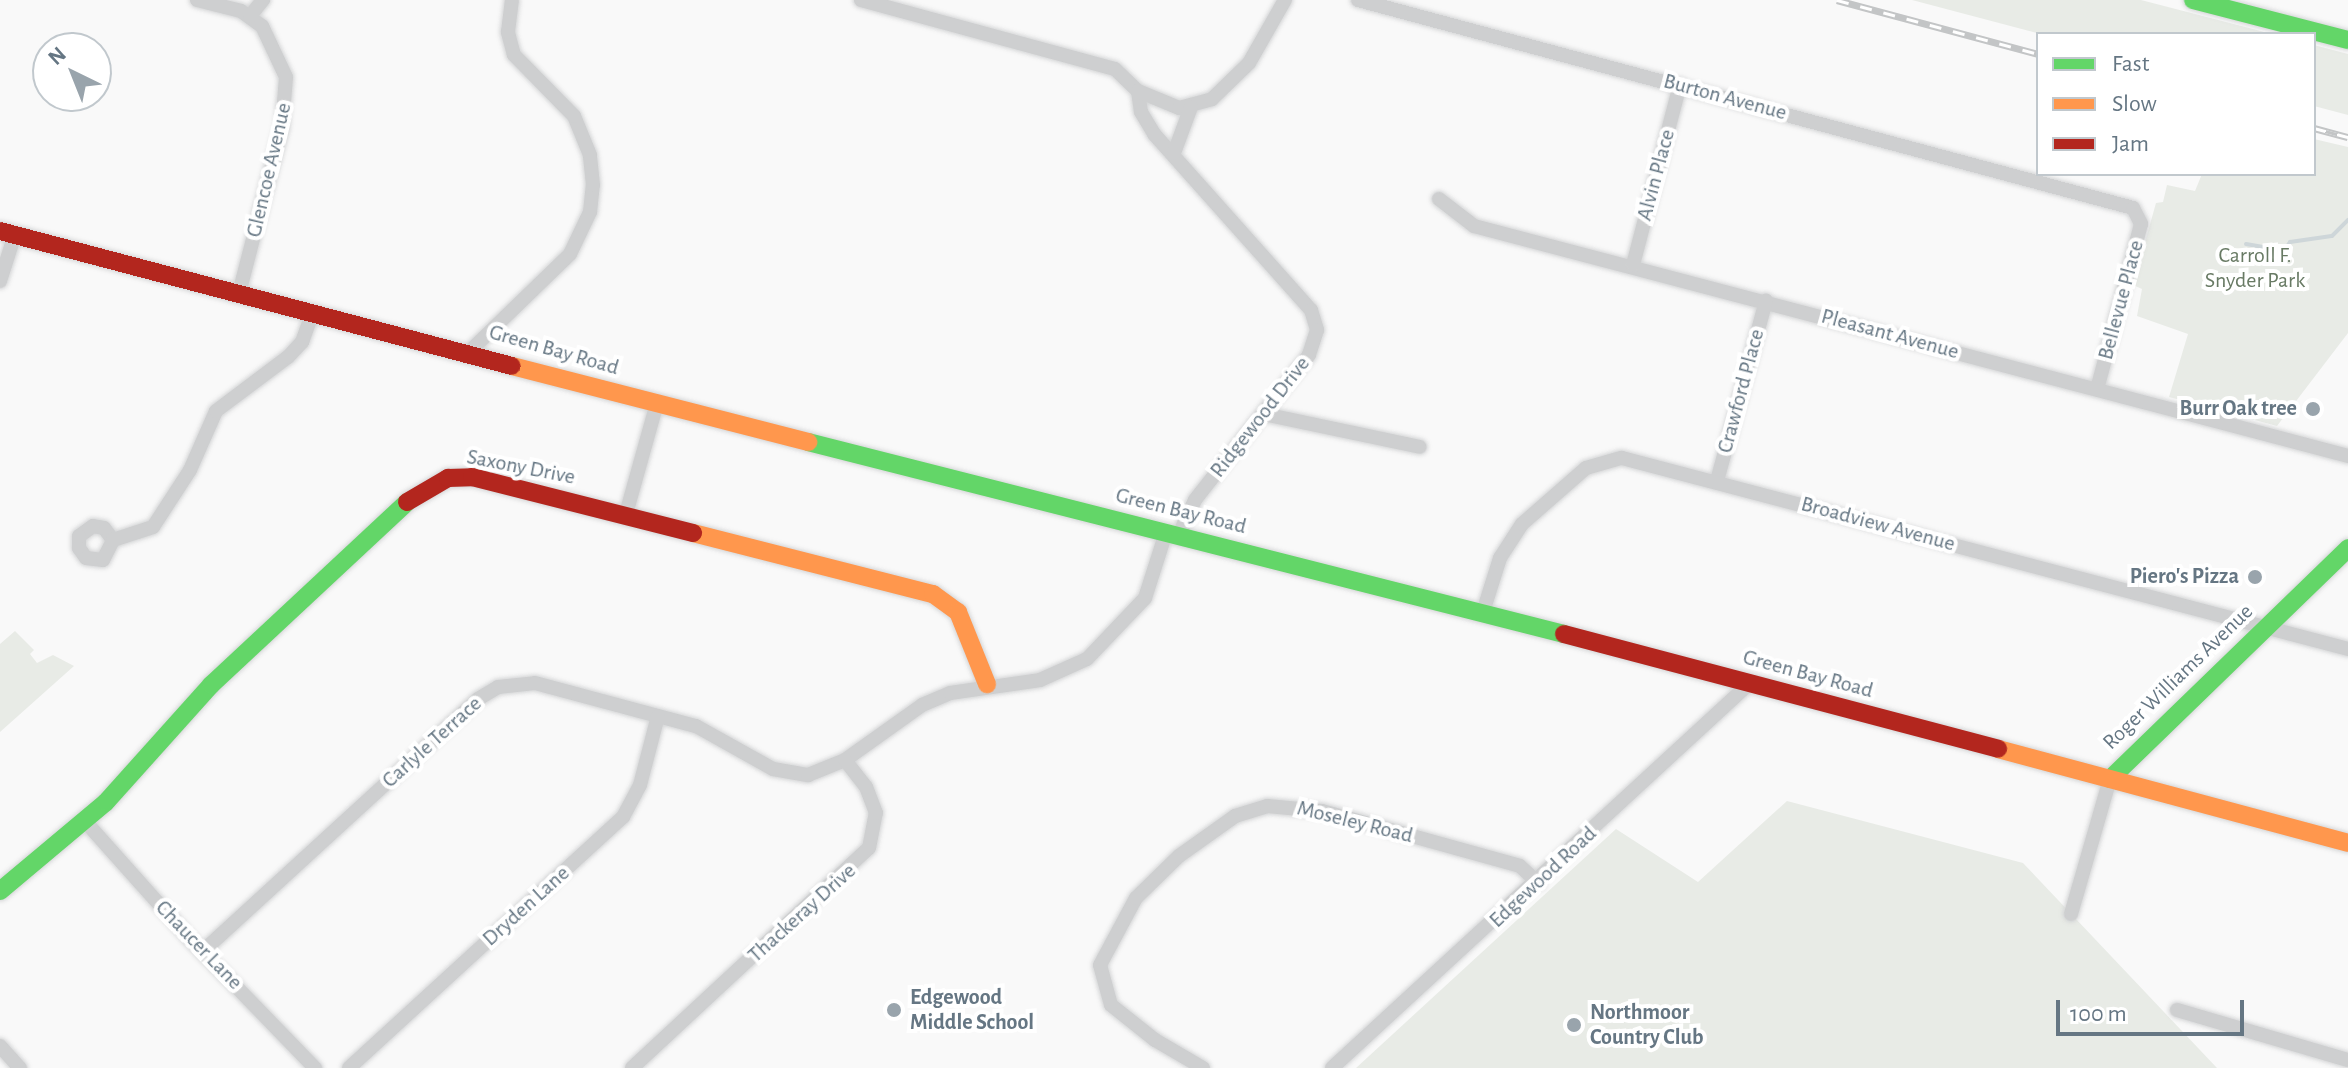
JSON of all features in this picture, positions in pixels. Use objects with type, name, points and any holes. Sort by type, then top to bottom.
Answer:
[{"type":"main road","points":[[2193,0],[2348,40]]},
{"type":"main road","name":"Green Bay Road","points":[[8,232],[470,351],[657,403],[1483,612],[2348,843]]},
{"type":"main road","name":"Saxony Drive","points":[[0,891],[132,776],[248,648],[432,483],[472,477],[933,594],[958,612],[987,684]]},
{"type":"main road","name":"Roger Williams Avenue","points":[[2110,779],[2264,626],[2348,548]]},
{"type":"street","points":[[197,0],[250,16],[263,0]]},
{"type":"street","points":[[470,351],[570,254],[590,212],[592,169],[585,140],[565,105],[514,55],[508,32],[512,0]]},
{"type":"street","name":"Ridgewood Drive","points":[[861,0],[1109,65],[1138,91],[1147,123],[1315,318],[1309,355],[1172,533]]},
{"type":"street","points":[[1138,91],[1166,105],[1191,107],[1212,99],[1249,63],[1285,0]]},
{"type":"street","name":"Burton Avenue","points":[[1358,0],[2093,195]]},
{"type":"street","name":"Glencoe Avenue","points":[[239,293],[287,101],[279,57],[270,37],[250,16]]},
{"type":"street","name":"Alvin Place","points":[[1633,265],[1680,85]]},
{"type":"street","points":[[1174,153],[1191,107]]},
{"type":"street","name":"Bellevue Place","points":[[2093,195],[2133,208],[2141,222],[2097,389]]},
{"type":"street","name":"Pleasant Avenue","points":[[1439,199],[1474,226],[1633,265],[2348,456]]},
{"type":"street","points":[[0,281],[8,232]]},
{"type":"street","name":"Crawford Place","points":[[1717,481],[1766,301]]},
{"type":"street","points":[[113,540],[153,527],[190,470],[216,411],[288,357],[302,342],[313,312]]},
{"type":"street","points":[[626,514],[657,403]]},
{"type":"street","points":[[1264,414],[1420,447]]},
{"type":"street","name":"Broadview Avenue","points":[[1483,612],[1512,535],[1586,468],[1609,458],[1632,459],[2348,649]]},
{"type":"street","points":[[845,760],[922,705],[987,684],[1040,680],[1087,659],[1129,620],[1145,598],[1172,533]]},
{"type":"street","name":"Carlyle Terrace","points":[[202,952],[490,691],[509,683],[535,683],[696,726],[783,773],[808,775],[845,760]]},
{"type":"street","name":"Edgewood Road","points":[[1332,1068],[1538,883],[1750,683]]},
{"type":"street","name":"Dryden Lane","points":[[349,1068],[623,817],[640,785],[658,716]]},
{"type":"street","name":"Thackeray Drive","points":[[632,1068],[869,848],[876,813],[866,787],[845,760]]},
{"type":"street","name":"Roger Williams Avenue","points":[[2071,914],[2110,779]]},
{"type":"street","name":"Moseley Road","points":[[1203,1068],[1155,1040],[1111,1005],[1100,965],[1136,898],[1179,856],[1235,816],[1267,806],[1322,811],[1520,866],[1538,883]]},
{"type":"street","name":"Chaucer Lane","points":[[84,820],[202,952],[315,1068]]},
{"type":"street","points":[[2177,1010],[2348,1060]]},
{"type":"street","points":[[0,1046],[20,1068]]},
{"type":"green space","points":[[1912,0],[2141,0],[2264,32],[2036,32]]},
{"type":"green space","points":[[2316,46],[2348,54],[2348,115],[2316,107]]},
{"type":"green space","name":"Carroll F. Snyder Park","points":[[2316,139],[2348,147],[2348,333],[2277,426],[2169,397],[2188,334],[2137,316],[2142,289],[2133,285],[2156,203],[2163,202],[2167,185],[2195,191],[2201,176],[2316,176]]},
{"type":"green space","points":[[15,631],[34,650],[30,654],[37,663],[53,655],[74,666],[0,732],[0,644]]},
{"type":"green space","name":"Northmoor Country Club","points":[[1787,801],[2023,863],[2217,1068],[1356,1068],[1616,829],[1698,882]]},
{"type":"waterway","points":[[2246,244],[2284,251],[2290,242],[2332,236],[2348,220]]},
{"type":"railway","points":[[1837,0],[2036,53]]},
{"type":"railway","points":[[2316,129],[2348,137]]},
{"type":"traffic: fast","points":[[2193,0],[2348,40]]},
{"type":"traffic: fast","points":[[808,442],[1564,634]]},
{"type":"traffic: fast","points":[[0,891],[106,802],[211,685],[407,502]]},
{"type":"traffic: fast","points":[[2110,779],[2348,548]]},
{"type":"traffic: slow","points":[[512,366],[808,442]]},
{"type":"traffic: slow","points":[[693,533],[933,594],[958,612],[987,684]]},
{"type":"traffic: slow","points":[[1998,749],[2348,843]]},
{"type":"traffic: jam","points":[[0,231],[512,366]]},
{"type":"traffic: jam","points":[[407,502],[448,478],[472,477],[693,533]]},
{"type":"traffic: jam","points":[[1564,634],[1998,749]]},
{"type":"place","name":"Burr Oak tree","points":[[2313,409]]},
{"type":"place","name":"Piero's Pizza","points":[[2255,577]]},
{"type":"place","name":"Edgewood Middle School","points":[[894,1010]]},
{"type":"place","name":"Northmoor Country Club","points":[[1574,1025]]}]
